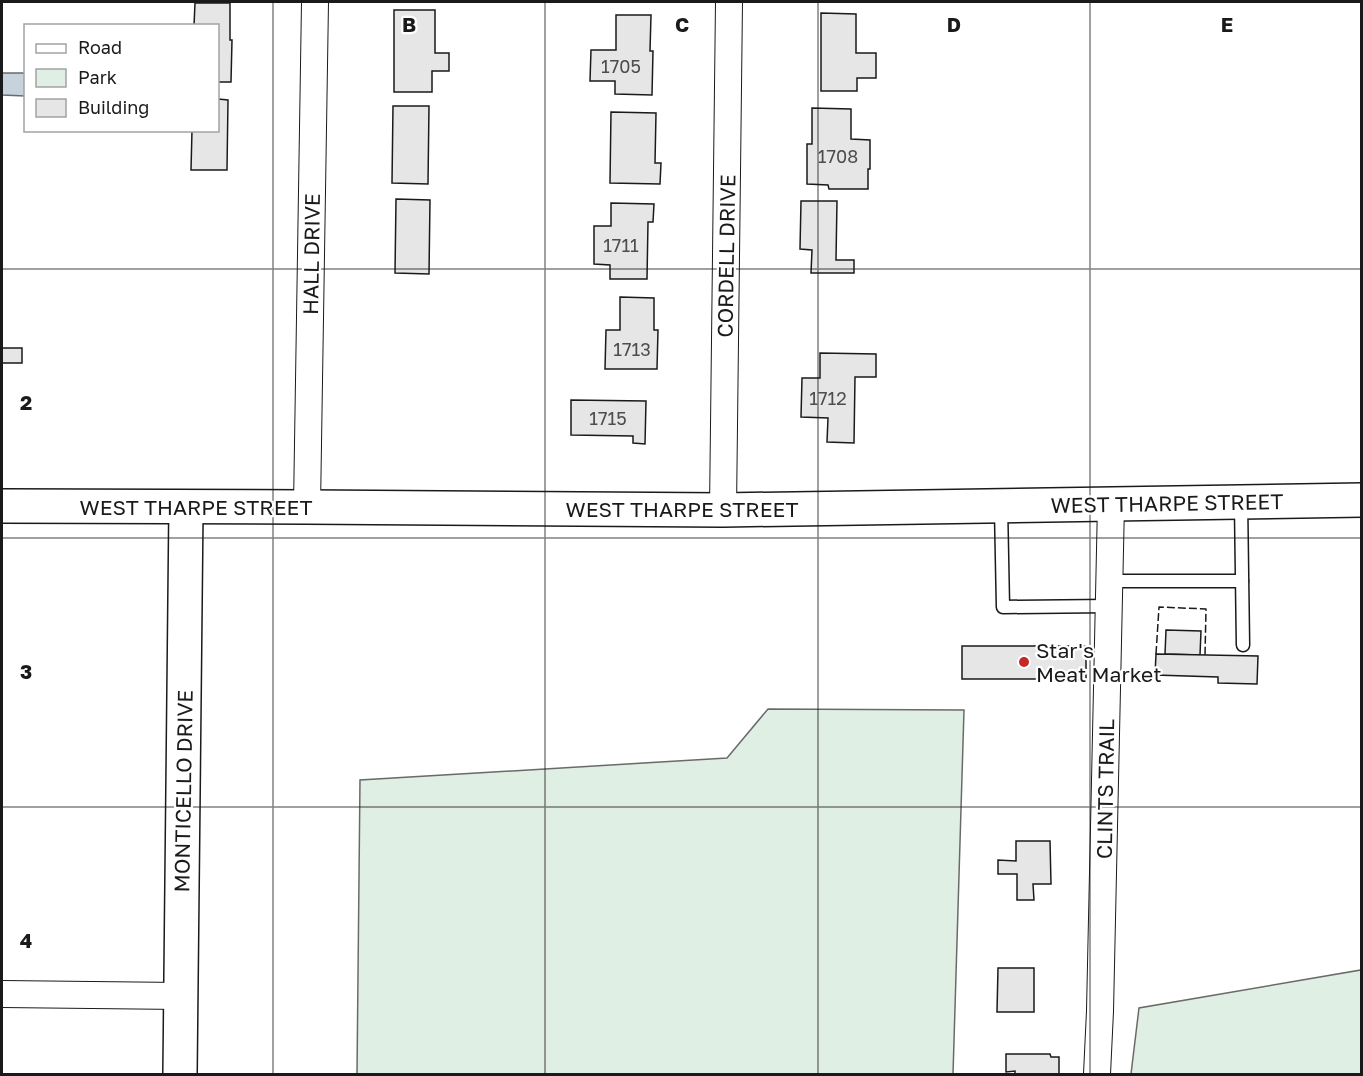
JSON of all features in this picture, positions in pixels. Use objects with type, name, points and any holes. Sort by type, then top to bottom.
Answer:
[{"type":"main road","name":"WEST THARPE STREET","points":[[2,506],[723,510],[1362,500]]},
{"type":"main road","name":"MONTICELLO DRIVE","points":[[180,1074],[186,507]]},
{"type":"street","name":"HALL DRIVE","points":[[307,507],[315,2]]},
{"type":"street","name":"CORDELL DRIVE","points":[[723,510],[729,2]]},
{"type":"street","name":"CLINTS TRAIL","points":[[1097,1074],[1101,988],[1111,504]]},
{"type":"street","points":[[2,994],[181,996]]},
{"type":"lane","points":[[1241,502],[1243,645]]},
{"type":"lane","points":[[1001,506],[1003,607],[1109,606]]},
{"type":"lane","points":[[1109,581],[1242,581]]},
{"type":"green space","points":[[768,709],[964,710],[953,1074],[357,1074],[360,780],[727,758]]},
{"type":"green space","points":[[1361,970],[1361,1074],[1131,1074],[1139,1008]]},
{"type":"shaded area","points":[[2,73],[24,73],[24,96],[2,95]]},
{"type":"building","points":[[195,3],[230,3],[231,82],[219,82],[219,24],[194,24]]},
{"type":"building","points":[[394,10],[435,10],[435,53],[449,53],[449,71],[432,71],[432,92],[394,92]]},
{"type":"building","points":[[821,13],[856,14],[856,53],[876,53],[876,78],[857,78],[857,91],[821,91]]},
{"type":"building","points":[[616,15],[651,15],[652,95],[615,94],[615,81],[590,81],[591,50],[616,50]]},
{"type":"building","points":[[219,99],[228,100],[227,170],[191,170],[192,132],[219,132]]},
{"type":"building","points":[[393,106],[429,106],[428,184],[392,183]]},
{"type":"building","points":[[812,108],[851,109],[851,139],[870,140],[868,189],[829,189],[828,185],[807,184],[807,144],[812,144]]},
{"type":"building","points":[[611,112],[656,113],[655,163],[661,163],[660,184],[610,183]]},
{"type":"building","points":[[396,199],[430,200],[429,274],[395,273]]},
{"type":"building","points":[[801,201],[837,201],[836,260],[854,260],[854,273],[811,273],[812,250],[800,249]]},
{"type":"building","points":[[611,203],[654,204],[653,222],[648,222],[647,279],[610,279],[610,265],[594,264],[594,226],[611,226]]},
{"type":"building","points":[[620,297],[654,298],[654,330],[658,330],[657,369],[605,369],[606,330],[620,330]]},
{"type":"building","points":[[2,348],[22,348],[22,363],[2,363]]},
{"type":"building","points":[[820,353],[876,354],[876,377],[855,377],[854,443],[827,442],[828,418],[801,417],[802,378],[820,378]]},
{"type":"building","points":[[571,400],[646,401],[645,444],[633,443],[633,436],[571,435]]},
{"type":"building","points":[[1166,630],[1201,631],[1200,655],[1165,654]]},
{"type":"building","name":"Star's Meat Market","points":[[962,646],[1086,646],[1086,679],[962,679]]},
{"type":"building","points":[[1156,654],[1258,656],[1257,684],[1218,683],[1218,677],[1155,675]]},
{"type":"building","points":[[1016,841],[1050,841],[1051,884],[1033,884],[1034,900],[1017,900],[1017,874],[998,874],[998,860],[1016,861]]},
{"type":"building","points":[[998,968],[1034,968],[1034,1012],[997,1012]]},
{"type":"building","points":[[1006,1054],[1050,1054],[1051,1057],[1059,1057],[1059,1074],[1006,1072]]},
{"type":"fence","points":[[1156,654],[1159,607],[1206,609],[1205,655]]},
{"type":"place","name":"Star's Meat Market","points":[[1024,662]]}]
